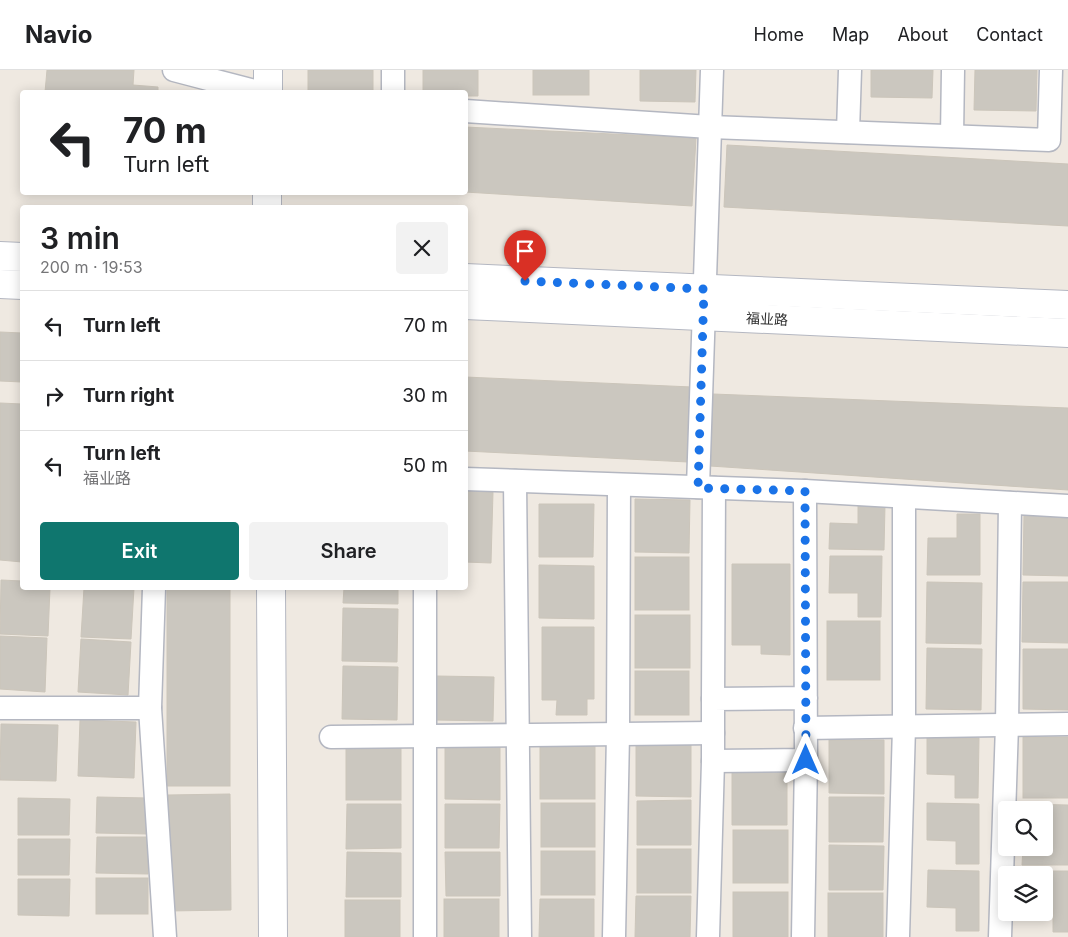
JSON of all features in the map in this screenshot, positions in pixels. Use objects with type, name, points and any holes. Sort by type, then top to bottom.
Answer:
[{"type":"street","points":[[174,70],[250,90]]},
{"type":"street","points":[[268,70],[268,90]]},
{"type":"street","points":[[393,70],[393,90]]},
{"type":"street","points":[[708,937],[713,699],[706,488],[704,289],[712,70]]},
{"type":"street","points":[[848,132],[850,70]]},
{"type":"street","points":[[952,136],[953,70]]},
{"type":"street","points":[[468,111],[710,127],[1050,140],[1051,70]]},
{"type":"street","points":[[0,256],[20,257]]},
{"type":"street","name":"福业路","points":[[468,278],[1068,305]]},
{"type":"street","points":[[0,284],[20,285]]},
{"type":"street","name":"福业路","points":[[468,305],[1068,333]]},
{"type":"street","points":[[468,479],[805,491],[1068,506]]},
{"type":"street","points":[[515,481],[520,937]]},
{"type":"street","points":[[614,937],[618,734],[619,485]]},
{"type":"street","points":[[803,937],[806,760],[805,491]]},
{"type":"street","points":[[898,937],[904,727],[904,497]]},
{"type":"street","points":[[1000,937],[1007,725],[1010,503]]},
{"type":"street","points":[[154,590],[150,708],[165,937]]},
{"type":"street","points":[[271,590],[273,937]]},
{"type":"street","points":[[424,937],[425,590]]},
{"type":"street","points":[[713,699],[806,698]]},
{"type":"street","points":[[0,708],[150,708]]},
{"type":"street","points":[[805,728],[1068,724]]},
{"type":"street","points":[[331,737],[713,733]]},
{"type":"street","points":[[713,761],[806,760]]},
{"type":"building","points":[[47,70],[134,70],[133,85],[158,87],[158,90],[45,90]]},
{"type":"building","points":[[308,70],[373,70],[373,90],[308,90]]},
{"type":"building","points":[[423,70],[478,70],[478,96],[468,96],[468,90],[423,90]]},
{"type":"building","points":[[533,70],[589,70],[589,95],[533,95]]},
{"type":"building","points":[[640,70],[696,70],[695,102],[640,101]]},
{"type":"building","points":[[871,70],[933,70],[932,98],[871,97]]},
{"type":"building","points":[[975,70],[1037,70],[1036,111],[974,110]]},
{"type":"building","points":[[468,127],[696,138],[692,206],[468,192]]},
{"type":"building","points":[[727,145],[1068,164],[1068,226],[724,207]]},
{"type":"building","points":[[0,332],[20,333],[20,382],[0,381]]},
{"type":"building","points":[[468,377],[692,387],[688,462],[468,451]]},
{"type":"building","points":[[713,394],[1068,408],[1068,490],[710,466]]},
{"type":"building","points":[[0,403],[20,404],[20,562],[0,560]]},
{"type":"building","points":[[468,491],[493,492],[491,563],[468,562]]},
{"type":"building","points":[[635,499],[690,500],[689,553],[635,552]]},
{"type":"building","points":[[539,504],[594,504],[593,557],[539,557]]},
{"type":"building","points":[[858,504],[885,505],[884,550],[829,549],[830,523],[858,524]]},
{"type":"building","points":[[957,514],[980,514],[980,575],[927,575],[928,538],[957,538]]},
{"type":"building","points":[[1024,514],[1068,515],[1068,576],[1023,575]]},
{"type":"building","points":[[830,556],[882,556],[881,617],[858,617],[858,593],[829,593]]},
{"type":"building","points":[[635,557],[689,557],[689,610],[635,610]]},
{"type":"building","points":[[732,564],[790,564],[790,655],[761,654],[761,645],[732,645]]},
{"type":"building","points":[[539,565],[594,566],[594,619],[539,618]]},
{"type":"building","points":[[1,580],[20,581],[20,590],[50,590],[48,636],[0,634]]},
{"type":"building","points":[[927,582],[982,583],[981,644],[926,643]]},
{"type":"building","points":[[1023,582],[1068,582],[1068,643],[1022,642]]},
{"type":"building","points":[[84,590],[134,590],[131,639],[81,637]]},
{"type":"building","points":[[167,590],[230,590],[230,786],[167,786]]},
{"type":"building","points":[[344,590],[398,590],[398,604],[343,603]]},
{"type":"building","points":[[343,608],[398,609],[397,662],[342,661]]},
{"type":"building","points":[[635,615],[690,615],[690,668],[635,668]]},
{"type":"building","points":[[827,621],[880,621],[880,680],[827,680]]},
{"type":"building","points":[[542,627],[594,627],[594,699],[587,699],[587,715],[556,715],[557,700],[542,700]]},
{"type":"building","points":[[0,636],[47,638],[45,692],[0,689]]},
{"type":"building","points":[[81,639],[131,642],[128,695],[78,692]]},
{"type":"building","points":[[927,648],[982,649],[981,710],[926,709]]},
{"type":"building","points":[[1023,649],[1068,649],[1068,710],[1023,709]]},
{"type":"building","points":[[343,666],[398,667],[397,720],[342,719]]},
{"type":"building","points":[[635,671],[689,671],[689,715],[635,715]]},
{"type":"building","points":[[436,676],[494,677],[493,721],[435,720]]},
{"type":"building","points":[[80,720],[136,722],[134,778],[78,776]]},
{"type":"building","points":[[1,724],[58,725],[56,781],[0,780]]},
{"type":"building","points":[[927,737],[979,738],[978,798],[955,798],[955,775],[927,774]]},
{"type":"building","points":[[1023,737],[1068,737],[1068,798],[1023,798]]},
{"type":"building","points":[[829,740],[884,740],[884,794],[829,793]]},
{"type":"building","points":[[636,743],[691,744],[691,797],[636,796]]},
{"type":"building","points":[[540,746],[595,746],[595,799],[540,799]]},
{"type":"building","points":[[346,747],[401,747],[401,800],[346,800]]},
{"type":"building","points":[[445,747],[500,747],[500,800],[445,799]]},
{"type":"building","points":[[732,771],[787,772],[787,825],[732,825]]},
{"type":"building","points":[[230,794],[231,910],[168,911],[168,795]]},
{"type":"building","points":[[97,797],[148,798],[148,834],[96,833]]},
{"type":"building","points":[[829,797],[884,797],[883,842],[829,842]]},
{"type":"building","points":[[18,798],[70,799],[69,835],[18,835]]},
{"type":"building","points":[[691,800],[691,845],[637,845],[637,801]]},
{"type":"building","points":[[541,803],[595,803],[595,847],[541,847]]},
{"type":"building","points":[[927,803],[979,804],[979,864],[956,864],[956,841],[927,840]]},
{"type":"building","points":[[347,804],[401,804],[401,848],[346,849]]},
{"type":"building","points":[[445,804],[500,804],[499,848],[445,848]]},
{"type":"building","points":[[1053,805],[1068,805],[1068,865],[1022,865],[1023,856],[1053,856]]},
{"type":"building","points":[[733,830],[788,830],[788,883],[733,883]]},
{"type":"building","points":[[97,837],[148,837],[148,874],[96,873]]},
{"type":"building","points":[[18,839],[70,839],[69,875],[18,875]]},
{"type":"building","points":[[829,845],[884,846],[883,890],[829,890]]},
{"type":"building","points":[[637,849],[691,849],[691,893],[637,893]]},
{"type":"building","points":[[541,851],[595,851],[595,895],[541,895]]},
{"type":"building","points":[[347,852],[401,853],[401,897],[346,897]]},
{"type":"building","points":[[445,852],[500,852],[500,896],[446,896]]},
{"type":"building","points":[[928,870],[979,871],[979,931],[956,931],[956,908],[927,907]]},
{"type":"building","points":[[1053,871],[1068,871],[1068,932],[1053,932]]},
{"type":"building","points":[[96,878],[148,878],[148,914],[96,914]]},
{"type":"building","points":[[18,879],[70,879],[69,916],[18,915]]},
{"type":"building","points":[[733,892],[788,892],[788,937],[733,937]]},
{"type":"building","points":[[828,893],[883,893],[883,937],[828,937]]},
{"type":"building","points":[[636,896],[691,896],[690,937],[635,937]]},
{"type":"building","points":[[444,899],[499,899],[499,937],[444,937]]},
{"type":"building","points":[[540,899],[594,899],[594,937],[539,937]]},
{"type":"building","points":[[345,900],[400,900],[400,937],[345,937]]},
{"type":"route","points":[[525,281],[704,289],[698,488],[805,491],[806,760]]}]
